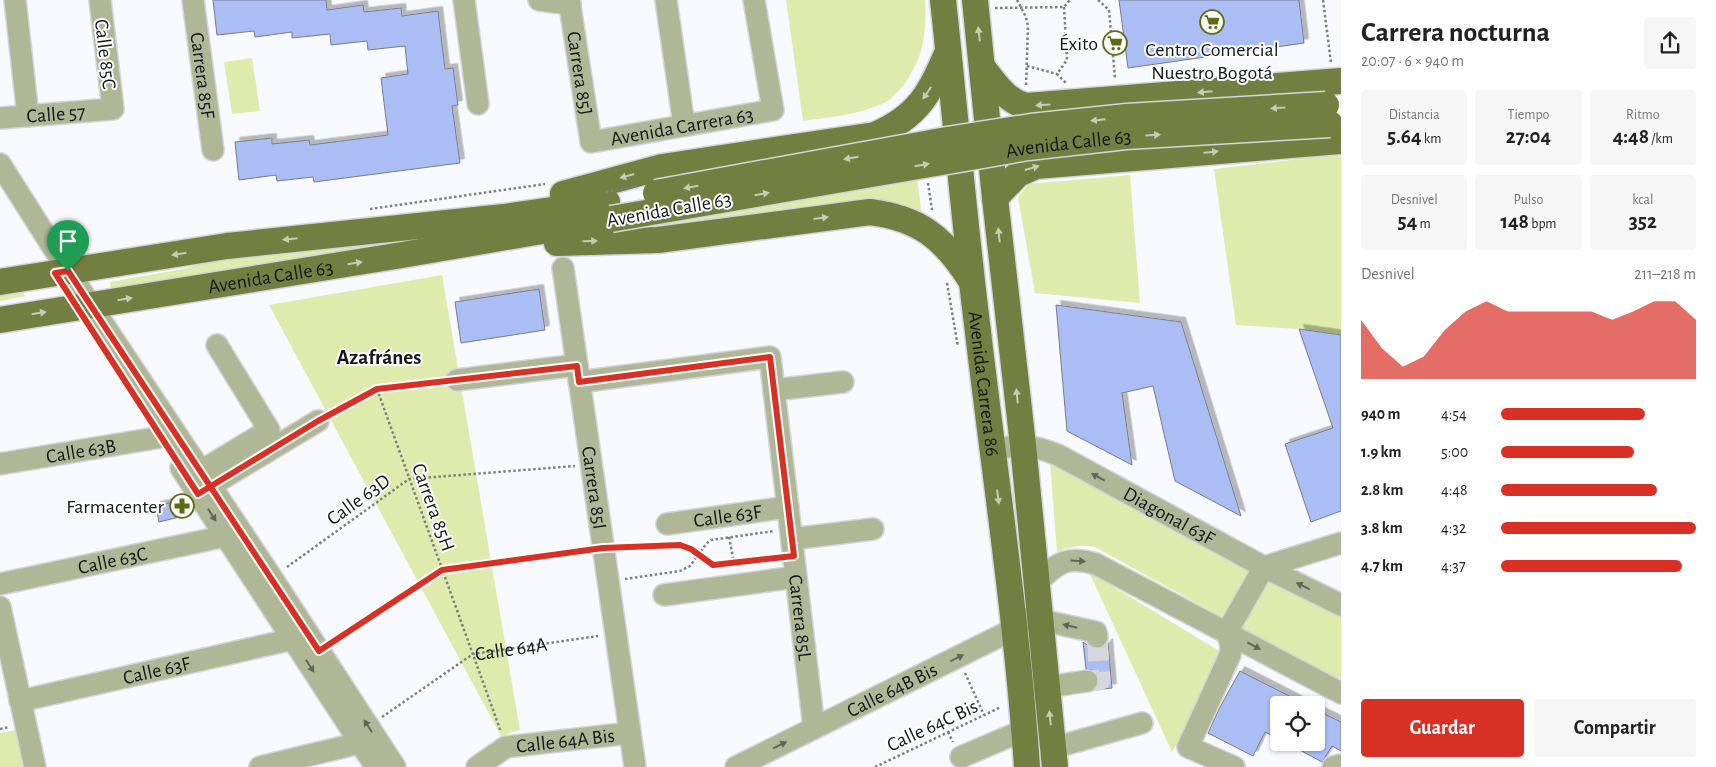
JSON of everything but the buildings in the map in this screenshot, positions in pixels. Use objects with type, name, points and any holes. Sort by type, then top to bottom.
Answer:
[{"type":"main road","name":"Avenida Carrera 86","points":[[943,0],[971,280],[1014,629],[1026,767]]},
{"type":"main road","name":"Avenida Carrera 86","points":[[984,4],[983,68],[995,198],[1023,445],[1054,758]]},
{"type":"main road","points":[[391,228],[474,208],[564,194],[662,167],[875,135],[903,120],[918,106],[928,94],[948,49]]},
{"type":"main road","points":[[983,68],[1005,95],[1013,102],[1026,106],[1337,76]]},
{"type":"main road","name":"Avenida Calle 63","points":[[0,320],[402,255],[947,140],[1031,127],[1127,117],[1336,120]]},
{"type":"main road","points":[[995,198],[1018,174],[1036,166],[1336,120]]},
{"type":"main road","name":"Avenida Calle 63","points":[[0,282],[227,246],[504,217],[610,210]]},
{"type":"main road","points":[[402,255],[590,241],[658,240],[870,212],[901,218],[935,237],[957,258],[971,280]]},
{"type":"street","points":[[15,0],[28,116]]},
{"type":"street","name":"Calle 85C","points":[[100,0],[113,109]]},
{"type":"street","name":"Carrera 85F","points":[[193,0],[213,150]]},
{"type":"street","points":[[464,0],[478,104]]},
{"type":"street","points":[[539,0],[570,2]]},
{"type":"street","points":[[666,0],[684,125]]},
{"type":"street","name":"Avenida Carrera 63","points":[[591,142],[773,110],[754,0]]},
{"type":"street","name":"Carrera 85J","points":[[570,2],[591,142]]},
{"type":"street","name":"Calle 57","points":[[0,118],[113,109]]},
{"type":"street","points":[[0,164],[61,272]]},
{"type":"street","points":[[0,186],[61,272],[203,483],[270,575],[319,651],[364,735],[376,767]]},
{"type":"street","name":"Carrera 85I","points":[[563,268],[635,767]]},
{"type":"street","points":[[84,306],[162,437],[203,483],[226,536],[293,639],[364,735],[395,767]]},
{"type":"street","points":[[203,483],[269,430],[218,345]]},
{"type":"street","name":"Carrera 85L","points":[[578,374],[770,357],[814,728]]},
{"type":"street","points":[[457,380],[578,374]]},
{"type":"street","points":[[774,390],[843,382]]},
{"type":"street","points":[[203,483],[318,421]]},
{"type":"street","name":"Calle 63B","points":[[0,464],[162,437]]},
{"type":"street","name":"Diagonal 63F","points":[[992,449],[1023,445],[1040,448],[1058,455],[1264,567],[1341,605]]},
{"type":"street","name":"Calle 63F","points":[[666,524],[788,507]]},
{"type":"street","points":[[792,541],[873,529]]},
{"type":"street","name":"Calle 63C","points":[[0,584],[226,536]]},
{"type":"street","points":[[1234,767],[1188,747],[1230,655],[1231,646],[1227,632],[1264,567],[1341,543]]},
{"type":"street","points":[[1096,637],[1096,632],[1038,601],[1058,563],[1068,560],[1082,560],[1096,564],[1341,693]]},
{"type":"street","points":[[664,595],[796,577]]},
{"type":"street","name":"Calle 64B Bis","points":[[736,767],[1014,629],[1038,601]]},
{"type":"street","points":[[0,607],[35,767]]},
{"type":"street","name":"Calle 63F","points":[[20,701],[293,639]]},
{"type":"street","points":[[1047,687],[1088,681]]},
{"type":"street","points":[[1054,758],[1142,724]]},
{"type":"street","points":[[961,757],[1024,730]]},
{"type":"street","name":"Calle 64A Bis","points":[[477,767],[506,748],[630,733]]},
{"type":"street","points":[[260,767],[364,735]]},
{"type":"street","points":[[1333,767],[1341,765]]},
{"type":"path","points":[[1017,0],[1028,26],[1026,92]]},
{"type":"path","points":[[1056,74],[1067,60],[1064,7],[1070,0]]},
{"type":"path","points":[[1098,0],[1109,10],[1116,87]]},
{"type":"path","points":[[1323,0],[1337,76]]},
{"type":"path","points":[[984,4],[1021,8],[1064,7]]},
{"type":"path","points":[[1027,66],[1056,74],[1070,86]]},
{"type":"path","points":[[367,210],[548,184]]},
{"type":"path","points":[[318,421],[377,389],[457,380]]},
{"type":"path","name":"Carrera 85H","points":[[377,389],[506,748]]},
{"type":"path","name":"Calle 63D","points":[[270,575],[280,572],[409,479],[591,464]]},
{"type":"path","points":[[608,581],[680,571],[690,566],[711,540],[729,537],[792,541]]},
{"type":"path","points":[[729,537],[734,564]]},
{"type":"path","points":[[319,651],[442,570],[603,548],[680,545],[686,546],[713,565],[734,564],[792,541]]},
{"type":"path","name":"Calle 64A","points":[[364,735],[472,654],[616,634]]},
{"type":"path","points":[[957,658],[984,715]]},
{"type":"path","name":"Calle 64C Bis","points":[[875,767],[1002,707]]},
{"type":"green space","points":[[786,0],[925,0],[923,42],[914,69],[896,94],[882,104],[853,113],[803,121]]},
{"type":"green space","points":[[252,58],[260,111],[232,114],[224,62]]},
{"type":"green space","points":[[1341,154],[1341,335],[1299,329],[1236,325],[1214,169]]},
{"type":"green space","points":[[1130,175],[1140,303],[1035,293],[1018,197],[1029,184]]},
{"type":"green space","points":[[917,177],[922,217],[794,214],[605,232]]},
{"type":"green space","points":[[490,227],[111,291],[110,282],[183,269],[232,256]]},
{"type":"green space","points":[[442,275],[520,730],[501,736],[269,305]]},
{"type":"green space","points":[[21,289],[25,296],[0,301],[0,292]]},
{"type":"green space","points":[[1050,462],[1341,616],[1341,683],[1095,547],[1076,546],[1057,552]]},
{"type":"green space","points":[[1089,572],[1226,655],[1172,752]]},
{"type":"green space","points":[[20,729],[28,767],[0,767],[0,733]]},
{"type":"tunnel","points":[[1087,681],[1100,680],[1097,637]]},
{"type":"place","name":"Centro Comercial Nuestro Bogotá","points":[[1212,22]]},
{"type":"place","name":"Éxito","points":[[1115,43]]},
{"type":"place","name":"Farmacenter","points":[[182,506]]},
{"type":"district","name":"Azafránes","points":[[379,357]]},
{"type":"route","points":[[68,271],[55,273],[198,494],[211,486],[222,480],[318,421],[377,389],[577,366],[579,382],[770,357],[794,556],[713,565],[691,549],[680,545],[603,548],[442,570],[319,651],[211,486],[68,271]]}]
